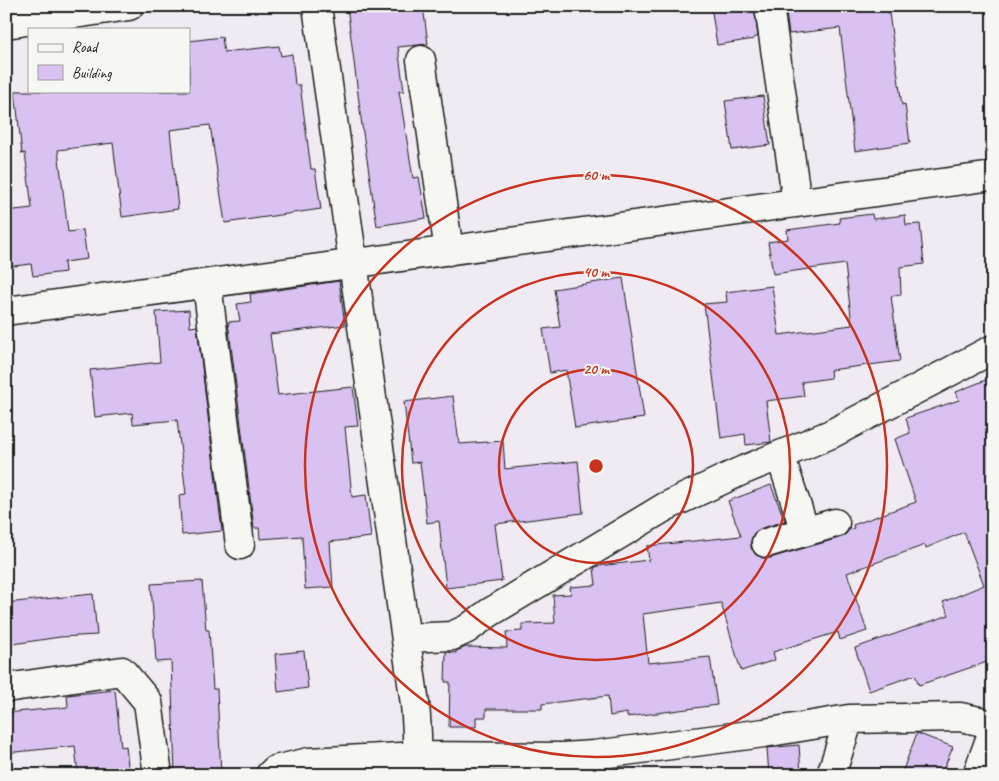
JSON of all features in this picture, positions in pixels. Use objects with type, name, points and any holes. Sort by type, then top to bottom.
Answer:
[{"type":"main road","points":[[6,24],[129,6]]},
{"type":"main road","points":[[318,6],[406,638],[418,737],[416,765]]},
{"type":"main road","points":[[769,6],[797,203]]},
{"type":"main road","points":[[421,60],[449,251]]},
{"type":"main road","points":[[6,311],[993,176]]},
{"type":"main road","points":[[207,284],[240,545]]},
{"type":"main road","points":[[406,638],[452,636],[467,629],[489,613],[665,508],[739,472],[831,434],[993,348]]},
{"type":"main road","points":[[780,455],[805,531]]},
{"type":"main road","points":[[766,543],[835,522]]},
{"type":"main road","points":[[6,688],[122,671],[148,702],[158,775]]},
{"type":"main road","points":[[270,775],[275,770],[309,762],[416,765],[594,755],[764,733],[849,719],[960,717],[993,727]]},
{"type":"main road","points":[[831,775],[849,719]]},
{"type":"main road","points":[[977,775],[993,731]]},
{"type":"building","points":[[347,6],[423,6],[428,44],[398,47],[404,91],[399,91],[413,178],[419,177],[426,218],[377,226]]},
{"type":"building","points":[[711,6],[754,6],[758,37],[717,45]]},
{"type":"building","points":[[785,6],[888,6],[902,105],[905,104],[910,143],[855,151],[840,28],[789,34]]},
{"type":"building","points":[[222,37],[224,52],[279,46],[281,56],[292,54],[295,85],[300,85],[311,169],[315,169],[321,209],[225,223],[210,125],[170,130],[178,209],[122,217],[113,143],[58,150],[68,232],[83,230],[87,259],[64,262],[65,272],[33,276],[31,264],[6,267],[6,211],[32,208],[25,153],[22,154],[15,91],[190,92],[190,41]]},
{"type":"building","points":[[763,96],[770,145],[732,150],[725,101]]},
{"type":"building","points":[[872,214],[873,219],[905,215],[906,225],[920,224],[924,264],[900,267],[901,295],[891,296],[900,361],[830,370],[831,378],[802,382],[804,396],[766,401],[771,442],[746,445],[745,434],[721,438],[704,304],[727,302],[726,292],[772,286],[779,335],[852,325],[845,264],[773,274],[768,242],[788,239],[787,230],[840,223],[839,218]]},
{"type":"building","points":[[623,278],[644,418],[575,428],[566,370],[550,373],[543,329],[560,327],[554,289]]},
{"type":"building","points":[[339,281],[345,325],[270,334],[278,395],[353,387],[358,426],[345,427],[352,497],[366,495],[371,537],[330,542],[333,587],[305,589],[302,536],[260,539],[259,528],[254,528],[228,322],[240,321],[237,304],[251,302],[250,294]]},
{"type":"building","points":[[189,310],[190,327],[197,326],[222,531],[182,535],[179,495],[186,494],[177,420],[133,424],[132,413],[95,417],[90,370],[160,362],[156,312]]},
{"type":"building","points":[[993,377],[993,651],[987,662],[919,685],[915,675],[869,691],[855,648],[949,615],[943,602],[984,585],[964,532],[926,548],[925,545],[847,573],[867,631],[840,640],[838,632],[773,652],[775,660],[741,671],[721,603],[643,614],[648,663],[710,657],[717,705],[627,717],[627,713],[610,716],[608,696],[542,704],[542,709],[486,709],[486,717],[476,717],[476,727],[449,727],[450,682],[445,682],[446,652],[456,653],[456,651],[466,647],[507,648],[506,632],[522,631],[522,624],[555,623],[553,595],[571,594],[570,587],[596,585],[594,568],[598,566],[649,560],[647,546],[741,536],[728,501],[771,485],[785,521],[762,528],[754,533],[751,540],[751,548],[756,555],[763,558],[770,558],[839,538],[854,528],[853,525],[916,502],[895,439],[910,433],[906,418],[959,400],[956,392]]},
{"type":"building","points":[[453,396],[459,444],[503,441],[505,469],[578,461],[583,513],[495,524],[502,581],[446,588],[439,521],[427,523],[420,462],[411,463],[404,402]]},
{"type":"building","points":[[202,581],[206,630],[209,630],[213,689],[217,689],[221,775],[175,775],[171,661],[156,662],[151,584]]},
{"type":"building","points":[[93,594],[97,635],[60,637],[6,645],[6,603]]},
{"type":"building","points":[[304,651],[308,688],[278,692],[275,654]]},
{"type":"building","points":[[115,690],[121,747],[126,746],[129,775],[78,775],[75,746],[6,753],[6,713],[68,707],[67,695]]},
{"type":"building","points":[[917,733],[953,747],[941,775],[901,775]]},
{"type":"building","points":[[799,745],[801,775],[769,775],[767,748]]}]
